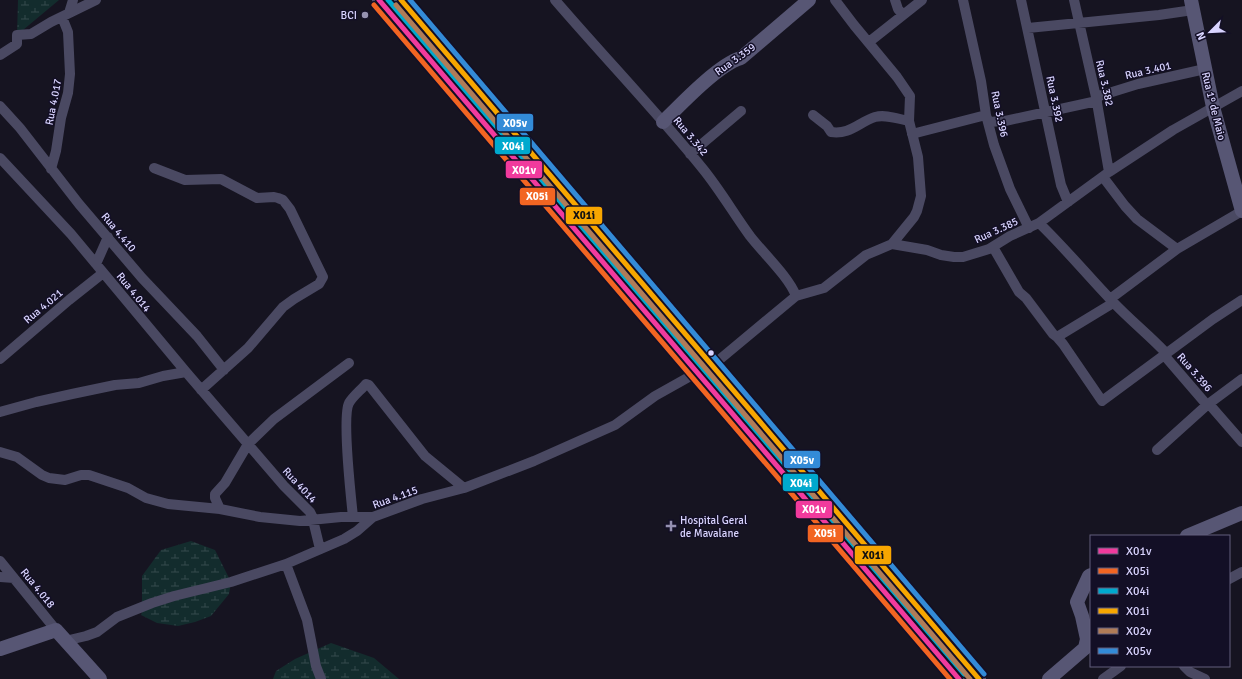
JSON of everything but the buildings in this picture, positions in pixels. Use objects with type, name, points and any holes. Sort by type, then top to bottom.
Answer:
[{"type":"main road","points":[[379,0],[696,373],[959,679]]},
{"type":"main road","points":[[401,0],[979,679]]},
{"type":"main road","name":"Rua 3.359","points":[[663,122],[687,98],[713,76],[733,60],[741,58],[809,0]]},
{"type":"main road","name":"Rua 1º de Maio","points":[[1192,5],[1213,107],[1242,211]]},
{"type":"main road","points":[[412,38],[424,27]]},
{"type":"main road","points":[[662,333],[674,322]]},
{"type":"main road","points":[[1189,535],[1242,513]]},
{"type":"main road","points":[[1049,679],[1085,648],[1087,638],[1077,602],[1088,576],[1090,575]]},
{"type":"main road","points":[[0,649],[56,630],[100,679]]},
{"type":"street","points":[[65,15],[73,0]]},
{"type":"street","points":[[0,55],[17,44],[17,35],[31,34],[96,0]]},
{"type":"street","name":"Rua 3.342","points":[[555,0],[704,170],[760,250],[793,287],[796,296]]},
{"type":"street","points":[[713,365],[796,296],[824,288],[866,255],[892,244],[917,212],[920,196],[918,157],[909,121],[910,96],[897,77],[835,0]]},
{"type":"street","points":[[895,0],[898,9],[903,15]]},
{"type":"street","points":[[869,42],[922,0]]},
{"type":"street","name":"Rua 3.396","points":[[963,0],[981,81],[987,119],[994,145],[1010,189],[1029,228]]},
{"type":"street","name":"Rua 3.392","points":[[1021,0],[1061,185],[1068,202]]},
{"type":"street","name":"Rua 3.382","points":[[1074,0],[1078,23],[1097,99],[1106,174]]},
{"type":"street","points":[[1028,28],[1159,15],[1192,5]]},
{"type":"street","name":"Rua 4.017","points":[[51,169],[56,151],[61,118],[68,93],[70,74],[68,32],[65,15]]},
{"type":"street","name":"Rua 3.401","points":[[912,134],[987,119],[1005,121],[1046,112],[1097,99],[1138,84],[1205,69]]},
{"type":"street","name":"Rua 3.385","points":[[892,244],[927,250],[941,255],[954,257],[963,257],[978,253],[1039,223],[1106,174],[1173,130],[1242,90]]},
{"type":"street","name":"Rua 4.410","points":[[0,106],[20,128],[51,169],[142,278],[197,336],[224,370]]},
{"type":"street","points":[[690,154],[741,111]]},
{"type":"street","points":[[813,115],[827,126],[831,132],[839,133],[859,126],[873,118],[884,116],[909,121]]},
{"type":"street","name":"Rua 4.014","points":[[0,158],[67,230],[248,444]]},
{"type":"street","points":[[154,168],[185,180],[221,179],[257,198],[274,197],[283,200],[290,209],[323,275],[319,284],[283,307],[248,348],[201,390]]},
{"type":"street","points":[[1106,174],[1129,210],[1177,249]]},
{"type":"street","points":[[1057,337],[1112,301],[1177,249],[1242,211]]},
{"type":"street","name":"Rua 3.396","points":[[1039,223],[1059,242],[1112,301],[1155,341],[1242,442]]},
{"type":"street","points":[[96,264],[108,237]]},
{"type":"street","points":[[993,246],[1019,292],[1026,298],[1047,327],[1057,337],[1102,401],[1213,319],[1242,300]]},
{"type":"street","name":"Rua 4.021","points":[[0,359],[103,273]]},
{"type":"street","points":[[220,509],[215,498],[215,494],[226,483],[248,444],[274,419],[349,363]]},
{"type":"street","points":[[0,412],[72,394],[115,385],[139,383],[186,372]]},
{"type":"street","name":"Rua 4.115","points":[[65,641],[97,632],[117,617],[152,603],[231,582],[286,564],[344,539],[358,531],[373,517],[422,499],[464,488],[534,461],[615,425],[656,396],[696,373]]},
{"type":"street","points":[[1157,450],[1208,404],[1242,379]]},
{"type":"street","points":[[354,517],[348,447],[348,413],[350,403],[366,384],[369,384],[425,456],[464,488]]},
{"type":"street","name":"Rua 4014","points":[[248,444],[284,486],[310,512],[320,549]]},
{"type":"street","points":[[0,452],[16,457],[48,478],[65,480],[81,475],[89,475],[128,488],[146,498],[168,504],[220,509],[260,517],[300,521],[373,517]]},
{"type":"street","name":"Rua 4.018","points":[[0,562],[56,630]]},
{"type":"street","points":[[286,564],[307,620],[316,666],[321,679]]},
{"type":"street","points":[[1230,578],[1242,572]]},
{"type":"street","points":[[0,577],[14,578]]},
{"type":"street","points":[[1102,679],[1120,667]]},
{"type":"street","points":[[1185,667],[1190,672],[1205,679]]},
{"type":"green space","points":[[18,0],[59,0],[17,35]]},
{"type":"green space","points":[[191,541],[215,550],[231,582],[229,594],[211,616],[195,622],[178,626],[157,623],[141,615],[142,576],[161,550]]},
{"type":"green space","points":[[331,643],[374,658],[399,679],[273,679],[276,671],[295,659]]},
{"type":"transit line","name":"X01v","points":[[379,0],[959,679]]},
{"type":"transit line","name":"X04i","points":[[388,0],[964,674]]},
{"type":"transit line","name":"X01i","points":[[401,0],[979,679]]},
{"type":"transit line","name":"X05v","points":[[410,0],[984,674]]},
{"type":"transit line","name":"X05i","points":[[374,5],[950,679]]},
{"type":"transit line","name":"X02v","points":[[396,5],[970,679]]},
{"type":"place","name":"BCI","points":[[365,15]]},
{"type":"place","name":"Hospital Geral de Mavalane","points":[[671,526]]}]
